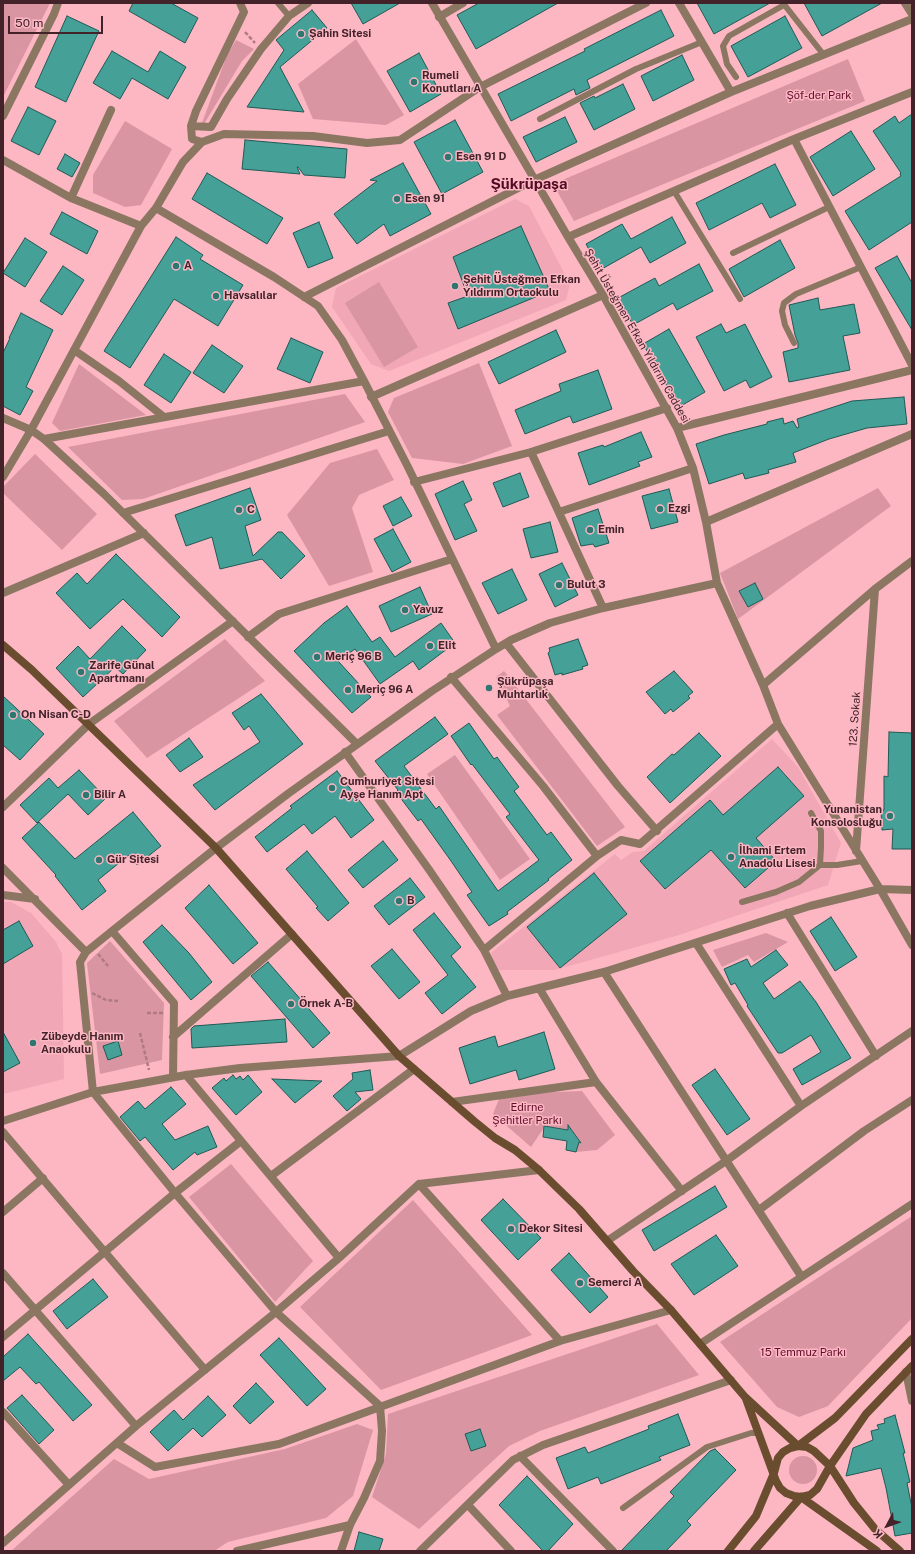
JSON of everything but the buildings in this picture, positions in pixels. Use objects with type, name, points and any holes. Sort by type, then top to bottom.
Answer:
[{"type":"main road","points":[[3,645],[32,670],[89,724],[216,848],[399,1056],[496,1138],[516,1150],[579,1209],[633,1271],[671,1310],[745,1397],[798,1446]]},
{"type":"main road","points":[[798,1446],[835,1418],[912,1340]]},
{"type":"main road","points":[[745,1397],[776,1481],[780,1488],[786,1493],[802,1497],[810,1495],[817,1490],[830,1466],[866,1414],[912,1366]]},
{"type":"main road","points":[[728,1551],[756,1516],[774,1473],[778,1458],[790,1448],[798,1446],[806,1447],[814,1451],[830,1466],[854,1503],[875,1529],[900,1551]]},
{"type":"main road","points":[[754,1551],[802,1497]]},
{"type":"main road","points":[[802,1497],[877,1551]]},
{"type":"street","points":[[3,116],[54,14],[58,3]]},
{"type":"street","points":[[202,142],[192,139],[191,126],[196,111],[244,12],[240,3]]},
{"type":"street","points":[[191,126],[211,127],[227,99],[261,49],[289,16],[308,3]]},
{"type":"street","name":"Şehit Üsteğmen Efkan Yıldırım Caddesi","points":[[432,3],[534,180],[604,296],[678,428],[692,468],[706,522],[716,583],[763,685],[778,724],[880,889],[912,945]]},
{"type":"street","points":[[439,17],[463,3]]},
{"type":"street","points":[[3,477],[31,430],[141,226],[156,208],[184,162],[202,142],[224,134],[313,136],[367,143],[400,140],[480,87],[646,3]]},
{"type":"street","points":[[679,3],[731,92]]},
{"type":"street","points":[[905,3],[912,14]]},
{"type":"street","points":[[304,297],[534,180],[731,92],[912,19]]},
{"type":"street","points":[[568,237],[794,139],[912,92]]},
{"type":"street","points":[[72,198],[111,110]]},
{"type":"street","points":[[794,139],[912,365]]},
{"type":"street","points":[[3,160],[72,198],[141,226]]},
{"type":"street","points":[[156,208],[318,306],[342,340],[364,382],[496,649]]},
{"type":"street","points":[[371,397],[604,296]]},
{"type":"street","points":[[74,350],[119,382],[164,417]]},
{"type":"street","points":[[678,428],[912,370]]},
{"type":"street","points":[[44,439],[364,382]]},
{"type":"street","points":[[414,482],[531,452],[667,408]]},
{"type":"street","points":[[3,418],[31,430],[44,439],[123,512],[357,744]]},
{"type":"street","points":[[123,512],[389,431]]},
{"type":"street","points":[[706,522],[912,434]]},
{"type":"street","points":[[531,452],[603,608]]},
{"type":"street","points":[[559,512],[692,468]]},
{"type":"street","points":[[3,593],[144,533]]},
{"type":"street","points":[[248,637],[279,614],[452,559]]},
{"type":"street","points":[[763,685],[875,589],[912,561]]},
{"type":"street","points":[[341,1551],[350,1525],[364,1498],[380,1461],[382,1431],[380,1406],[276,1312],[93,1092],[80,962],[86,952],[216,848],[345,752],[451,677],[506,643],[550,623],[603,608],[716,583]]},
{"type":"street","name":"123. Sokak","points":[[856,851],[875,589]]},
{"type":"street","points":[[3,807],[89,724],[233,621]]},
{"type":"street","points":[[506,643],[618,786],[657,831]]},
{"type":"street","points":[[451,677],[543,786],[597,856]]},
{"type":"street","points":[[484,950],[597,856],[621,840],[640,844],[657,831],[778,724]]},
{"type":"street","points":[[345,752],[484,950],[507,996]]},
{"type":"street","points":[[3,868],[86,952]]},
{"type":"street","points":[[3,1122],[93,1092],[173,1077],[240,1068],[399,1056],[472,1011],[507,996],[604,972],[810,906],[880,889],[912,890]]},
{"type":"street","points":[[3,895],[35,899]]},
{"type":"street","points":[[787,913],[876,1056]]},
{"type":"street","points":[[112,931],[174,1002],[173,1077]]},
{"type":"street","points":[[174,1037],[292,934]]},
{"type":"street","points":[[696,943],[801,1106]]},
{"type":"street","points":[[604,972],[801,1276]]},
{"type":"street","points":[[540,988],[596,1082],[682,1191]]},
{"type":"street","points":[[607,1241],[726,1161],[801,1106],[912,1031]]},
{"type":"street","points":[[271,1176],[414,1069]]},
{"type":"street","points":[[186,1075],[339,1258]]},
{"type":"street","points":[[452,1102],[596,1082]]},
{"type":"street","points":[[759,1210],[864,1131],[912,1100]]},
{"type":"street","points":[[3,1132],[205,1370]]},
{"type":"street","points":[[3,1337],[241,1141]]},
{"type":"street","points":[[3,1543],[136,1426],[276,1312],[339,1258],[418,1184],[539,1170]]},
{"type":"street","points":[[3,1212],[43,1178]]},
{"type":"street","points":[[418,1184],[560,1341]]},
{"type":"street","points":[[700,1344],[912,1204]]},
{"type":"street","points":[[3,1273],[36,1309],[136,1426]]},
{"type":"street","points":[[117,1443],[155,1466],[279,1444],[560,1341],[671,1310]]},
{"type":"street","points":[[906,1372],[912,1401]]},
{"type":"street","points":[[420,1551],[513,1460],[520,1456],[543,1445],[731,1380]]},
{"type":"street","points":[[3,1412],[69,1485]]},
{"type":"street","points":[[520,1456],[612,1551]]},
{"type":"street","points":[[468,1505],[511,1551]]},
{"type":"street","points":[[237,1551],[350,1525]]},
{"type":"lane","points":[[278,3],[289,16]]},
{"type":"lane","points":[[736,76],[727,64],[723,46],[729,36],[783,4],[824,54]]},
{"type":"lane","points":[[540,119],[636,69],[702,42]]},
{"type":"lane","points":[[674,191],[740,298]]},
{"type":"lane","points":[[734,253],[829,207]]},
{"type":"lane","points":[[794,343],[782,311],[784,303],[796,294],[861,267]]},
{"type":"lane","points":[[811,813],[821,831],[822,847],[820,865]]},
{"type":"lane","points":[[742,902],[776,892],[799,882],[820,865],[837,865],[862,861]]},
{"type":"lane","points":[[623,1508],[707,1447],[751,1433],[759,1434]]},
{"type":"path","points":[[238,25],[261,49]]},
{"type":"path","points":[[97,952],[108,966]]},
{"type":"path","points":[[88,991],[106,1000],[118,1001]]},
{"type":"path","points":[[147,1013],[168,1013]]},
{"type":"path","points":[[140,1033],[149,1070]]},
{"type":"shaded area","name":"Şehit Üsteğmen Efkan Yıldırım Ortaokulu","points":[[515,199],[529,206],[570,284],[566,300],[389,371],[371,364],[332,307],[336,288]]},
{"type":"shaded area","name":"İlhami Ertem Anadolu Lisesi","points":[[772,739],[798,767],[841,843],[828,885],[679,935],[555,970],[496,970],[491,953],[615,854],[621,860],[633,852],[644,851]]},
{"type":"shaded area","points":[[3,902],[11,902],[31,913],[56,942],[62,954],[64,1079],[3,1094]]},
{"type":"green space","points":[[3,3],[50,3],[3,97]]},
{"type":"green space","points":[[356,39],[404,115],[386,125],[313,119],[298,84]]},
{"type":"green space","points":[[236,40],[254,49],[242,61],[204,124],[202,123],[227,55]]},
{"type":"green space","name":"Şöf-der Park","points":[[848,59],[865,101],[574,221],[553,184]]},
{"type":"green space","points":[[125,121],[172,149],[141,205],[125,207],[93,193],[93,175]]},
{"type":"green space","points":[[379,282],[418,347],[384,367],[345,303]]},
{"type":"green space","points":[[479,363],[512,446],[463,464],[412,458],[388,412],[394,398]]},
{"type":"green space","points":[[79,364],[146,415],[60,431],[52,423]]},
{"type":"green space","points":[[345,394],[365,422],[143,499],[122,500],[68,447]]},
{"type":"green space","points":[[377,449],[394,480],[359,495],[352,508],[373,572],[329,586],[287,515],[330,463]]},
{"type":"green space","points":[[35,454],[97,514],[62,550],[3,493],[3,487]]},
{"type":"green space","points":[[878,488],[891,506],[738,619],[720,573]]},
{"type":"green space","points":[[225,639],[265,681],[147,758],[114,721]]},
{"type":"green space","points":[[504,671],[625,827],[597,846],[497,715],[510,706],[496,677]]},
{"type":"green space","points":[[455,755],[530,859],[500,880],[427,774]]},
{"type":"green space","points":[[766,933],[788,942],[754,962],[748,955],[722,967],[713,950]]},
{"type":"green space","points":[[110,941],[164,1003],[162,1060],[100,1074],[87,963]]},
{"type":"green space","name":"Edirne Şehitler Parkı","points":[[582,1091],[615,1135],[597,1150],[576,1152],[579,1140],[572,1130],[545,1126],[531,1147],[493,1114],[501,1094]]},
{"type":"green space","points":[[231,1164],[313,1261],[275,1302],[189,1197]]},
{"type":"green space","points":[[413,1200],[532,1335],[381,1390],[300,1307]]},
{"type":"green space","name":"15 Temmuz Parkı","points":[[912,1216],[912,1318],[828,1406],[799,1417],[777,1407],[720,1342]]},
{"type":"green space","points":[[657,1324],[699,1375],[540,1431],[509,1446],[419,1529],[372,1497],[386,1454],[388,1414]]},
{"type":"green space","points":[[357,1424],[373,1430],[353,1496],[326,1518],[228,1542],[214,1551],[11,1551],[114,1459],[149,1479],[285,1449]]},
{"type":"green space","points":[[803,1456],[813,1460],[817,1470],[813,1480],[803,1484],[793,1480],[789,1470],[793,1460]]},
{"type":"place","name":"Şahin Sitesi","points":[[301,34]]},
{"type":"place","name":"Rumeli Konutları A","points":[[414,82]]},
{"type":"place","name":"Esen 91 D","points":[[448,157]]},
{"type":"place","name":"Esen 91","points":[[397,199]]},
{"type":"place","name":"A","points":[[176,266]]},
{"type":"place","name":"Şehit Üsteğmen Efkan Yıldırım Ortaokulu","points":[[455,286]]},
{"type":"place","name":"Havsalılar","points":[[216,296]]},
{"type":"place","name":"Ezgi","points":[[660,509]]},
{"type":"place","name":"C","points":[[239,510]]},
{"type":"place","name":"Emin","points":[[590,530]]},
{"type":"place","name":"Bulut 3","points":[[559,585]]},
{"type":"place","name":"Yavuz","points":[[405,610]]},
{"type":"place","name":"Elit","points":[[430,646]]},
{"type":"place","name":"Meriç 96 B","points":[[317,657]]},
{"type":"place","name":"Zarife Günal Apartmanı","points":[[81,672]]},
{"type":"place","name":"Şükrüpaşa Muhtarlık","points":[[489,688]]},
{"type":"place","name":"Meriç 96 A","points":[[348,690]]},
{"type":"place","name":"On Nisan C-D","points":[[13,715]]},
{"type":"place","name":"Cumhuriyet Sitesi Ayşe Hanım Apt","points":[[332,788]]},
{"type":"place","name":"Bilir A","points":[[86,795]]},
{"type":"place","name":"Yunanistan Konsolosluğu","points":[[890,816]]},
{"type":"place","name":"İlhami Ertem Anadolu Lisesi","points":[[731,857]]},
{"type":"place","name":"Gür Sitesi","points":[[99,860]]},
{"type":"place","name":"B","points":[[399,901]]},
{"type":"place","name":"Örnek A-B","points":[[291,1004]]},
{"type":"place","name":"Zübeyde Hanım Anaokulu","points":[[33,1043]]},
{"type":"place","name":"Dekor Sitesi","points":[[511,1229]]},
{"type":"place","name":"Semerci A","points":[[580,1283]]},
{"type":"district","name":"Şükrüpaşa","points":[[529,184]]}]
